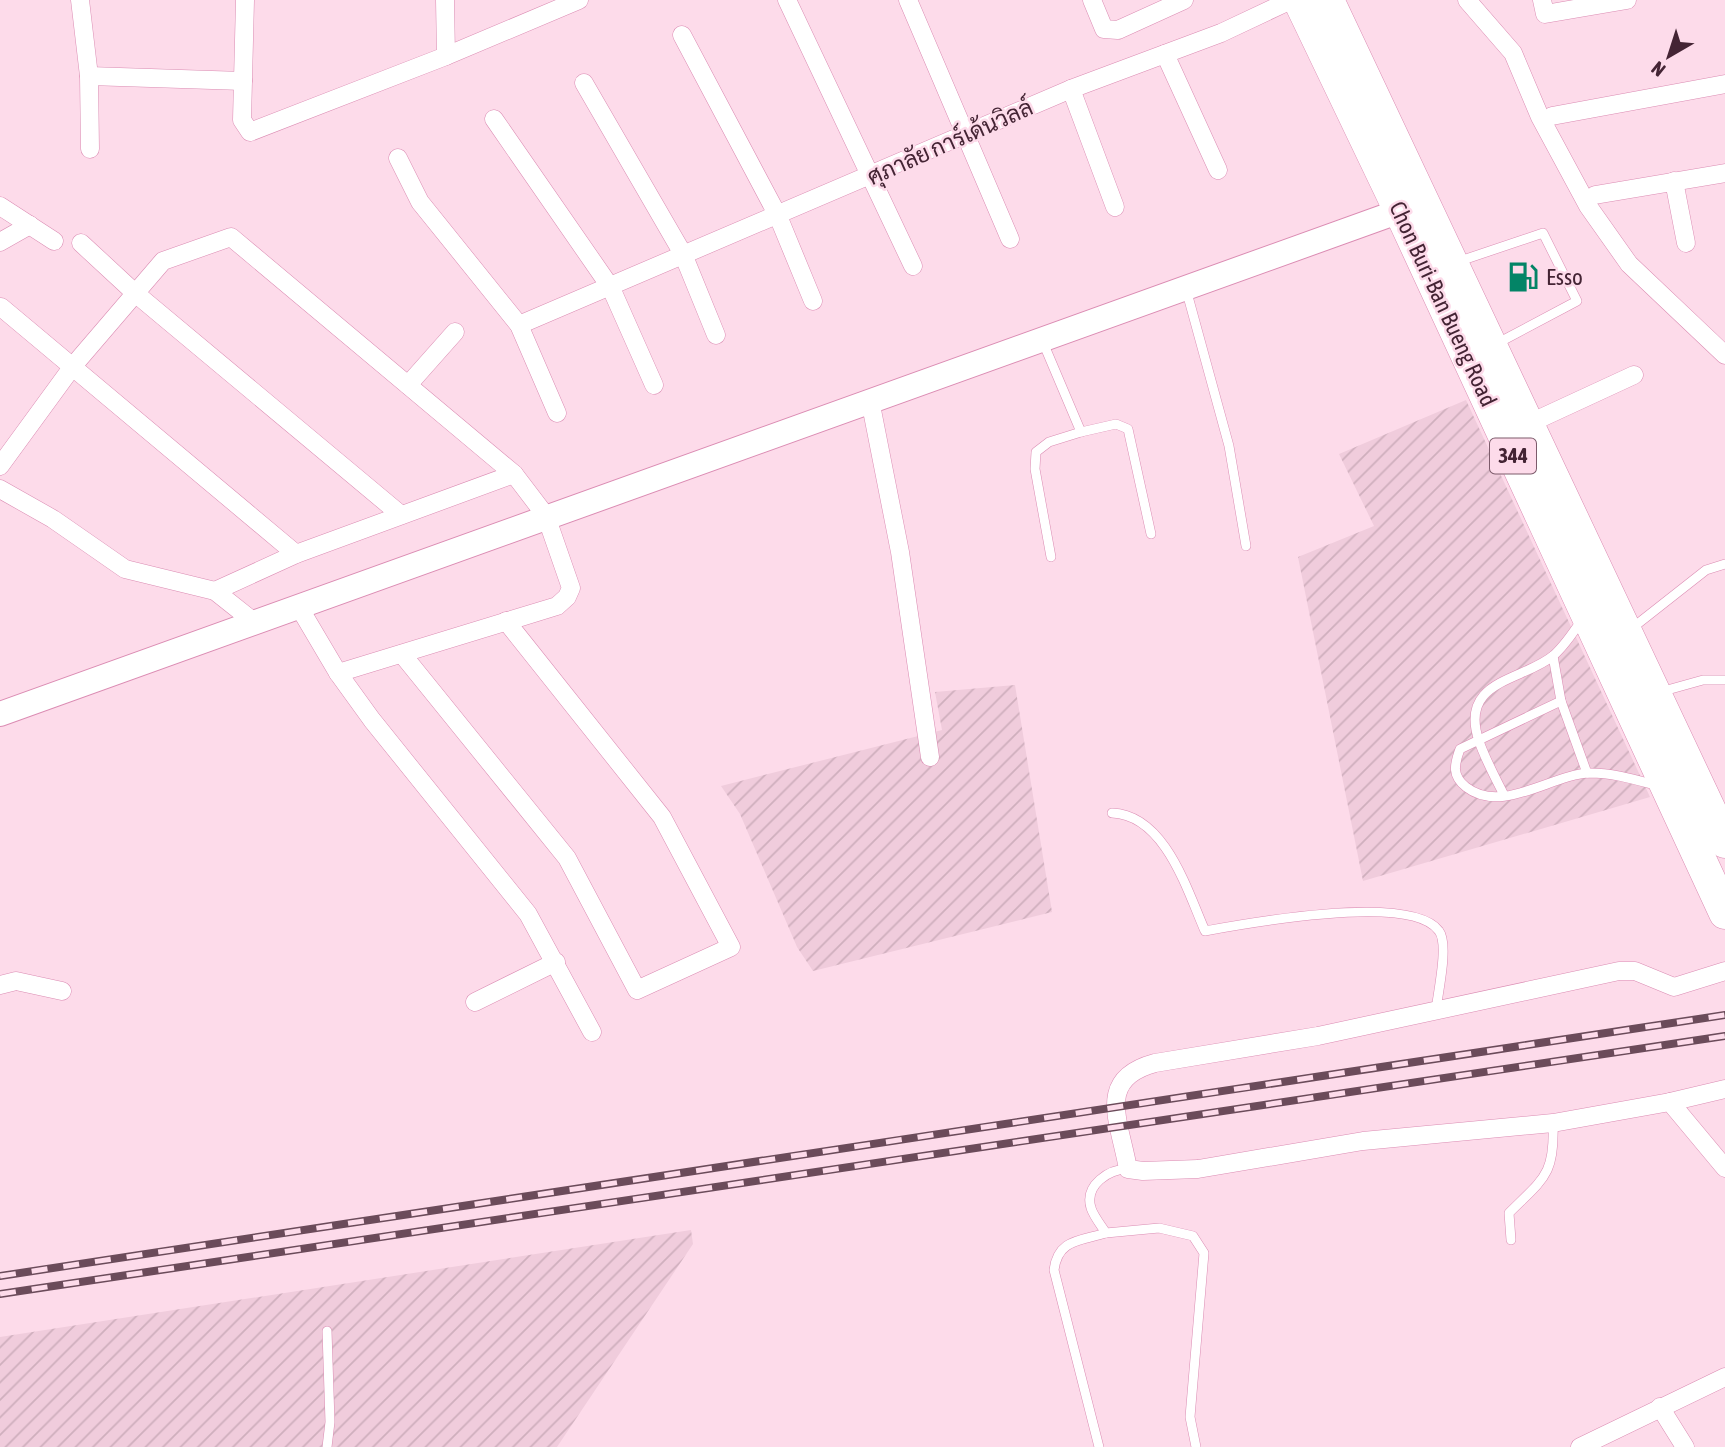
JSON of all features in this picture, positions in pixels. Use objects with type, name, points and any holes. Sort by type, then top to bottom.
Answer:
[{"type":"highway","name":"Chon Buri-Ban Bueng Road","points":[[1298,0],[1400,211],[1725,913]]},
{"type":"highway","name":"Chon Buri-Ban Bueng Road","points":[[1328,0],[1725,842]]},
{"type":"street","points":[[80,0],[89,76],[90,149]]},
{"type":"street","points":[[245,0],[242,120],[250,132],[446,56],[579,0]]},
{"type":"street","points":[[445,0],[446,56]]},
{"type":"street","points":[[787,0],[913,266]]},
{"type":"street","points":[[908,0],[1010,239]]},
{"type":"street","points":[[1092,0],[1104,29],[1118,30],[1184,0]]},
{"type":"street","name":"ศุภาลัย การ์เด้นวิลล์","points":[[519,325],[611,288],[683,254],[870,177],[1071,89],[1222,33],[1292,0]]},
{"type":"street","points":[[1467,0],[1513,53],[1540,117],[1576,183],[1622,254],[1725,355]]},
{"type":"street","points":[[1542,0],[1545,14],[1627,0]]},
{"type":"street","points":[[682,35],[778,216],[813,301]]},
{"type":"street","points":[[1165,54],[1219,170]]},
{"type":"street","points":[[89,76],[243,81]]},
{"type":"street","points":[[584,83],[683,254],[716,335]]},
{"type":"street","points":[[1552,116],[1725,84]]},
{"type":"street","points":[[1071,89],[1115,207]]},
{"type":"street","points":[[494,119],[611,288],[654,385]]},
{"type":"street","points":[[398,158],[420,202],[519,325],[557,413]]},
{"type":"street","points":[[1595,195],[1725,173]]},
{"type":"street","points":[[1674,181],[1686,243]]},
{"type":"street","points":[[0,206],[54,241]]},
{"type":"street","points":[[0,714],[1400,211]]},
{"type":"street","points":[[0,242],[30,226]]},
{"type":"street","points":[[0,466],[73,366],[163,261],[231,237],[514,474],[546,516],[571,588],[568,597],[557,606],[338,673]]},
{"type":"street","points":[[82,243],[135,293],[401,515]]},
{"type":"street","points":[[1,307],[296,554]]},
{"type":"street","points":[[408,385],[455,332]]},
{"type":"street","points":[[1528,424],[1634,375]]},
{"type":"street","points":[[870,400],[900,552],[930,757]]},
{"type":"street","points":[[215,591],[296,554],[514,474]]},
{"type":"street","points":[[0,489],[53,519],[125,569],[215,591],[254,622]]},
{"type":"street","points":[[299,607],[338,673],[528,914],[592,1032]]},
{"type":"street","points":[[402,654],[567,858],[637,990],[731,947],[662,817],[506,621]]},
{"type":"street","points":[[475,1002],[556,962]]},
{"type":"street","points":[[1725,971],[1674,987],[1635,971],[1619,971],[1318,1036],[1137,1068],[1122,1078],[1115,1093],[1128,1169],[1198,1169],[1363,1141],[1553,1123],[1725,1089]]},
{"type":"street","points":[[0,985],[16,981],[62,991]]},
{"type":"street","points":[[1670,1102],[1725,1168]]},
{"type":"street","points":[[1580,1447],[1660,1406],[1725,1377]]},
{"type":"street","points":[[1660,1406],[1685,1447]]},
{"type":"lane","points":[[1452,263],[1544,233],[1577,301],[1491,346]]},
{"type":"lane","points":[[1185,287],[1229,446],[1246,546]]},
{"type":"lane","points":[[1042,339],[1081,432]]},
{"type":"lane","points":[[1051,557],[1035,468],[1036,452],[1049,442],[1081,432],[1116,424],[1128,429],[1151,534]]},
{"type":"lane","points":[[1626,633],[1706,570],[1725,564]]},
{"type":"lane","points":[[1504,795],[1478,739],[1475,716],[1482,699],[1494,684],[1553,656],[1586,613]]},
{"type":"lane","points":[[1553,656],[1561,701],[1587,773]]},
{"type":"lane","points":[[1655,693],[1703,680],[1725,680]]},
{"type":"lane","points":[[1561,701],[1460,749],[1453,765],[1458,780],[1474,793],[1504,795],[1530,791],[1587,773],[1616,775],[1667,788]]},
{"type":"lane","points":[[1112,813],[1126,813],[1152,830],[1173,860],[1205,930],[1302,914],[1409,914],[1427,920],[1439,930],[1444,941],[1436,1010]]},
{"type":"lane","points":[[1511,1240],[1509,1213],[1547,1176],[1555,1155],[1553,1123]]},
{"type":"lane","points":[[1106,1233],[1090,1206],[1092,1190],[1100,1178],[1117,1169],[1128,1169]]},
{"type":"lane","points":[[1099,1447],[1054,1270],[1056,1254],[1065,1245],[1106,1233],[1159,1228],[1192,1236],[1204,1253],[1190,1417],[1196,1447]]},
{"type":"lane","points":[[327,1331],[330,1422],[327,1447]]},
{"type":"shaded area","points":[[1466,400],[1650,797],[1363,881],[1298,557],[1374,526],[1339,454]]},
{"type":"shaded area","points":[[1015,685],[1052,912],[813,971],[797,947],[740,814],[721,786],[942,730],[935,692]]},
{"type":"shaded area","points":[[691,1230],[693,1244],[557,1447],[0,1447],[0,1337]]},
{"type":"railway","points":[[0,1276],[1725,1015]]},
{"type":"railway","points":[[0,1294],[1725,1036]]},
{"type":"place","name":"Esso","points":[[1523,277]]}]
